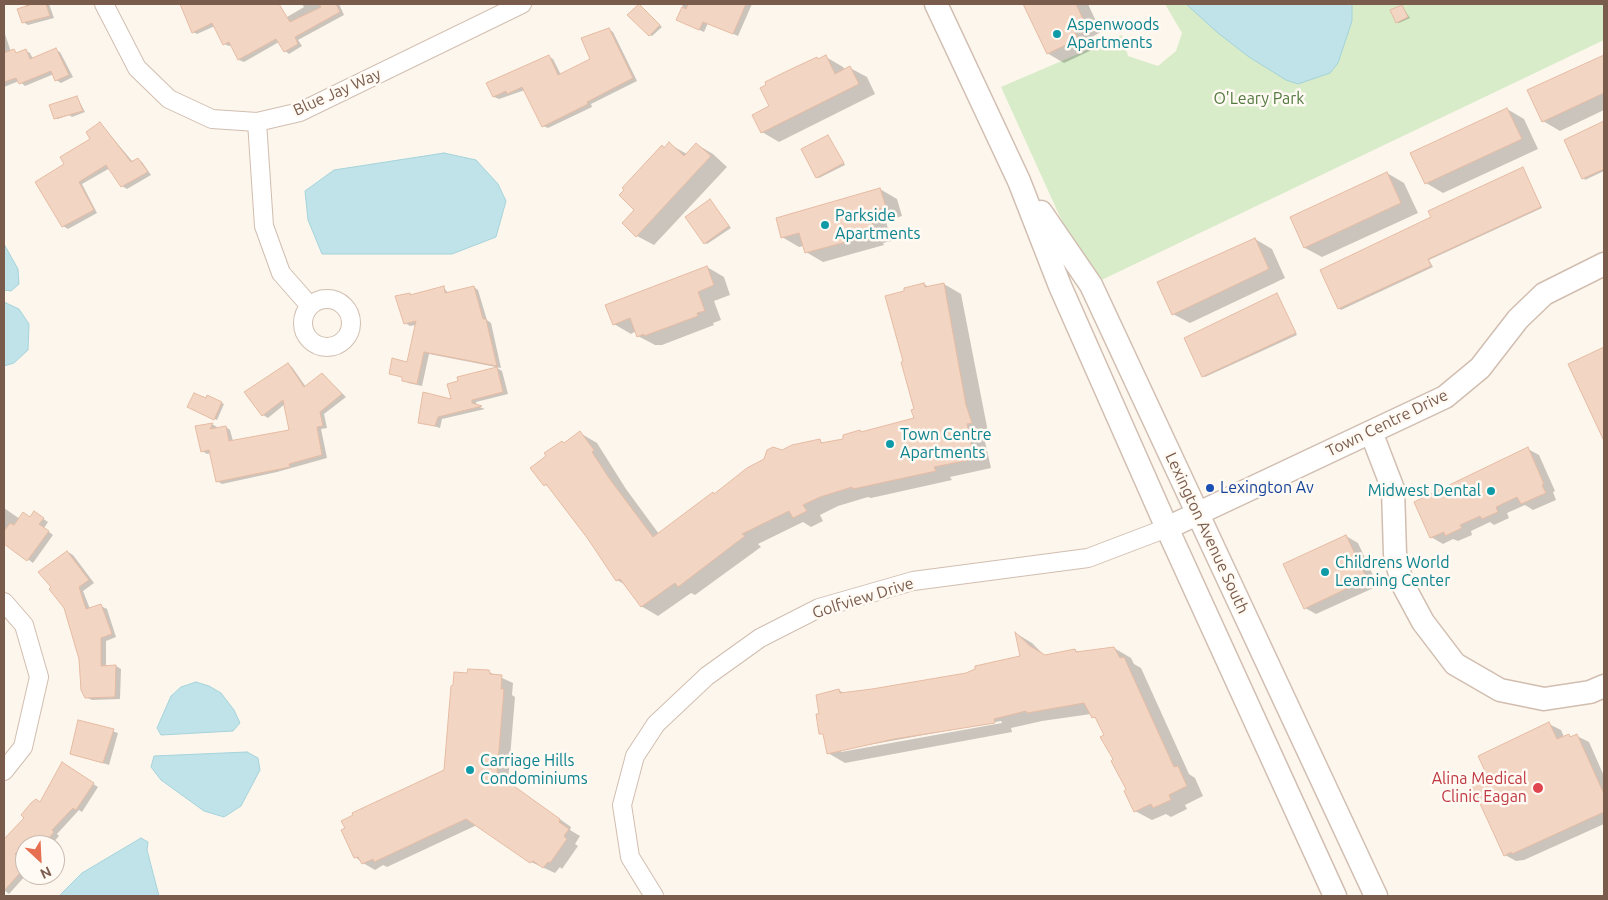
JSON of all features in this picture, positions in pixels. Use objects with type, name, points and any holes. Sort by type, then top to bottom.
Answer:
[{"type":"street","name":"Blue Jay Way","points":[[104,4],[136,68],[169,99],[212,119],[257,122],[300,112],[522,4]]},
{"type":"street","name":"Lexington Avenue South","points":[[936,4],[1019,181],[1060,286],[1167,528],[1335,896]]},
{"type":"street","points":[[257,122],[264,226],[280,272],[310,306]]},
{"type":"street","name":"Lexington Avenue South","points":[[1019,181],[1091,285],[1376,896]]},
{"type":"street","name":"Town Centre Drive","points":[[1167,528],[1445,397],[1480,368],[1518,319],[1544,294],[1604,264]]},
{"type":"street","points":[[1370,432],[1393,489],[1395,554],[1402,583],[1423,622],[1455,664],[1500,690],[1544,699],[1590,692],[1604,686]]},
{"type":"street","name":"Golfview Drive","points":[[654,896],[630,857],[622,805],[634,756],[656,724],[707,676],[760,638],[819,608],[913,580],[1088,558],[1167,528]]},
{"type":"street","points":[[4,602],[24,625],[39,677],[23,747],[4,770]]},
{"type":"green space","name":"O'Leary Park","points":[[1165,4],[1604,4],[1604,40],[1091,285],[1001,87],[1122,35],[1128,56],[1158,66],[1176,51],[1182,33]]},
{"type":"water","points":[[1186,4],[1352,4],[1352,21],[1338,63],[1330,73],[1298,84],[1286,80],[1249,57],[1218,33]]},
{"type":"water","points":[[444,153],[476,160],[498,184],[506,201],[496,237],[452,254],[322,254],[308,220],[305,191],[334,170]]},
{"type":"water","points":[[4,244],[18,269],[19,284],[11,291],[4,290]]},
{"type":"water","points":[[4,302],[19,309],[29,324],[28,350],[14,363],[4,366]]},
{"type":"water","points":[[196,682],[209,686],[221,693],[234,710],[240,723],[233,731],[161,735],[157,728],[171,696],[181,687]]},
{"type":"water","points":[[247,752],[258,758],[260,770],[241,806],[224,817],[204,811],[161,780],[151,767],[154,756]]},
{"type":"water","points":[[141,838],[148,842],[147,850],[159,896],[59,896],[82,873]]},
{"type":"building","points":[[33,4],[46,4],[50,16],[22,23],[17,9]]},
{"type":"building","points":[[180,4],[279,4],[290,22],[321,7],[319,4],[336,4],[340,12],[295,37],[298,44],[284,52],[276,39],[238,60],[229,42],[223,45],[212,23],[192,33]]},
{"type":"building","points":[[639,4],[660,25],[649,36],[627,15]]},
{"type":"building","points":[[688,4],[746,4],[733,34],[703,22],[699,30],[676,20],[682,7],[686,9]]},
{"type":"building","name":"Aspenwoods Apartments","points":[[1023,4],[1076,4],[1085,23],[1073,28],[1078,39],[1047,54]]},
{"type":"building","points":[[1402,5],[1408,17],[1396,23],[1390,10]]},
{"type":"building","points":[[609,28],[633,78],[587,102],[588,104],[542,127],[522,87],[507,94],[506,91],[493,97],[486,83],[549,55],[558,75],[590,59],[581,38]]},
{"type":"building","points":[[56,48],[69,75],[55,81],[51,71],[19,84],[16,78],[4,82],[4,53],[14,49],[16,53],[26,49],[30,59]]},
{"type":"building","points":[[826,55],[835,74],[850,66],[859,84],[761,133],[752,115],[769,106],[760,88],[766,85],[765,82],[817,57],[818,59]]},
{"type":"building","points":[[1604,55],[1604,93],[1542,122],[1527,90]]},
{"type":"building","points":[[77,96],[83,111],[54,119],[49,105]]},
{"type":"building","points":[[1507,108],[1522,139],[1425,184],[1410,153]]},
{"type":"building","points":[[1604,121],[1604,169],[1582,179],[1564,140]]},
{"type":"building","points":[[100,122],[131,162],[138,158],[148,172],[121,187],[106,165],[79,182],[94,210],[62,227],[35,182],[64,164],[60,157],[90,139],[86,132]]},
{"type":"building","points":[[828,135],[844,163],[816,178],[801,149]]},
{"type":"building","points":[[669,142],[684,156],[696,143],[711,156],[636,237],[622,223],[634,210],[619,195],[624,190],[622,188],[662,145],[664,148]]},
{"type":"building","points":[[1523,167],[1541,207],[1428,259],[1431,266],[1338,309],[1320,270],[1431,217],[1428,211]]},
{"type":"building","points":[[1387,172],[1401,203],[1304,248],[1290,217]]},
{"type":"building","name":"Parkside Apartments","points":[[880,188],[886,207],[869,212],[875,231],[867,234],[868,236],[805,253],[799,233],[781,238],[776,218]]},
{"type":"building","points":[[710,199],[729,226],[704,244],[685,217]]},
{"type":"building","points":[[1255,238],[1269,269],[1172,315],[1157,282]]},
{"type":"building","points":[[707,266],[714,285],[698,292],[705,311],[697,313],[698,316],[637,337],[630,318],[613,325],[605,305]]},
{"type":"building","name":"Town Centre Apartments","points":[[924,283],[925,287],[944,283],[966,405],[972,423],[967,424],[974,459],[934,467],[936,471],[853,489],[852,487],[820,497],[803,505],[807,511],[793,518],[789,511],[742,534],[745,536],[678,587],[675,583],[641,607],[620,579],[616,581],[588,539],[546,484],[544,486],[530,468],[546,456],[544,453],[562,441],[564,443],[580,431],[594,450],[592,452],[609,478],[653,537],[747,468],[764,459],[767,450],[773,447],[782,450],[792,445],[820,439],[821,443],[843,439],[843,435],[914,418],[911,410],[914,409],[901,362],[903,361],[885,296],[904,291],[904,288]]},
{"type":"building","points":[[444,286],[445,293],[474,286],[483,319],[486,319],[497,366],[424,352],[417,384],[402,381],[402,377],[389,374],[392,358],[407,362],[416,321],[404,324],[395,296],[410,293],[410,295]]},
{"type":"building","points":[[1277,293],[1296,333],[1202,377],[1184,338]]},
{"type":"building","points":[[1604,347],[1604,441],[1568,364]]},
{"type":"building","points":[[288,363],[304,387],[322,373],[342,394],[320,412],[323,426],[317,427],[322,455],[289,464],[290,467],[216,482],[209,450],[201,452],[195,426],[213,423],[210,429],[226,426],[229,441],[289,430],[283,400],[262,416],[244,392]]},
{"type":"building","points":[[497,367],[503,392],[472,400],[472,403],[482,406],[438,417],[435,426],[418,423],[423,392],[451,399],[447,384],[458,381],[457,377]]},
{"type":"building","points":[[194,393],[206,398],[207,395],[222,402],[214,420],[187,407]]},
{"type":"building","name":"Midwest Dental","points":[[1528,447],[1546,493],[1521,504],[1517,497],[1496,507],[1498,512],[1482,519],[1480,516],[1460,525],[1462,528],[1445,536],[1444,532],[1430,538],[1414,502]]},
{"type":"building","points":[[34,511],[44,518],[39,524],[49,531],[27,561],[4,544],[4,531],[10,523],[14,525],[23,512],[30,517]]},
{"type":"building","name":"Childrens World Learning Center","points":[[1346,535],[1367,579],[1304,609],[1283,564]]},
{"type":"building","points":[[67,551],[89,580],[79,587],[86,609],[101,604],[112,634],[101,638],[101,666],[116,665],[115,697],[85,698],[81,690],[79,659],[64,608],[49,589],[51,587],[38,572]]},
{"type":"building","points":[[1015,632],[1030,646],[1045,655],[1075,649],[1076,652],[1114,647],[1120,658],[1124,657],[1174,767],[1178,766],[1187,786],[1169,795],[1171,800],[1153,808],[1151,804],[1134,812],[1124,791],[1126,789],[1111,761],[1113,759],[1100,737],[1104,735],[1095,717],[1092,718],[1084,703],[1027,713],[1026,711],[994,719],[995,723],[894,739],[827,754],[823,734],[819,734],[816,714],[819,714],[816,695],[839,689],[840,693],[872,689],[966,673],[975,669],[975,666],[1020,656]]},
{"type":"building","name":"Carriage Hills Condominiums","points":[[468,669],[489,670],[490,674],[502,675],[501,689],[504,689],[497,774],[560,819],[559,822],[569,829],[564,836],[567,839],[550,863],[548,862],[543,868],[533,861],[530,863],[466,819],[374,862],[373,859],[362,864],[358,857],[354,858],[341,830],[345,828],[341,821],[353,815],[352,813],[444,770],[451,686],[453,685],[454,672],[467,673]]},
{"type":"building","points":[[78,720],[114,729],[103,763],[70,754]]},
{"type":"building","name":"Alina Medical Clinic Eagan","points":[[1549,722],[1557,739],[1569,734],[1570,737],[1577,734],[1604,794],[1604,812],[1504,856],[1471,784],[1477,781],[1474,776],[1485,771],[1478,756]]},
{"type":"building","points":[[62,762],[94,783],[76,810],[73,808],[52,830],[54,832],[51,835],[15,835],[15,878],[4,891],[4,839],[24,818],[21,815],[31,803],[36,799],[40,802]]},
{"type":"place","name":"Aspenwoods Apartments","points":[[1057,34]]},
{"type":"place","name":"Parkside Apartments","points":[[825,225]]},
{"type":"place","name":"Town Centre Apartments","points":[[890,444]]},
{"type":"place","name":"Lexington Av","points":[[1210,488]]},
{"type":"place","name":"Midwest Dental","points":[[1491,491]]},
{"type":"place","name":"Childrens World Learning Center","points":[[1325,572]]},
{"type":"place","name":"Carriage Hills Condominiums","points":[[470,770]]},
{"type":"place","name":"Alina Medical Clinic Eagan","points":[[1538,788]]}]
